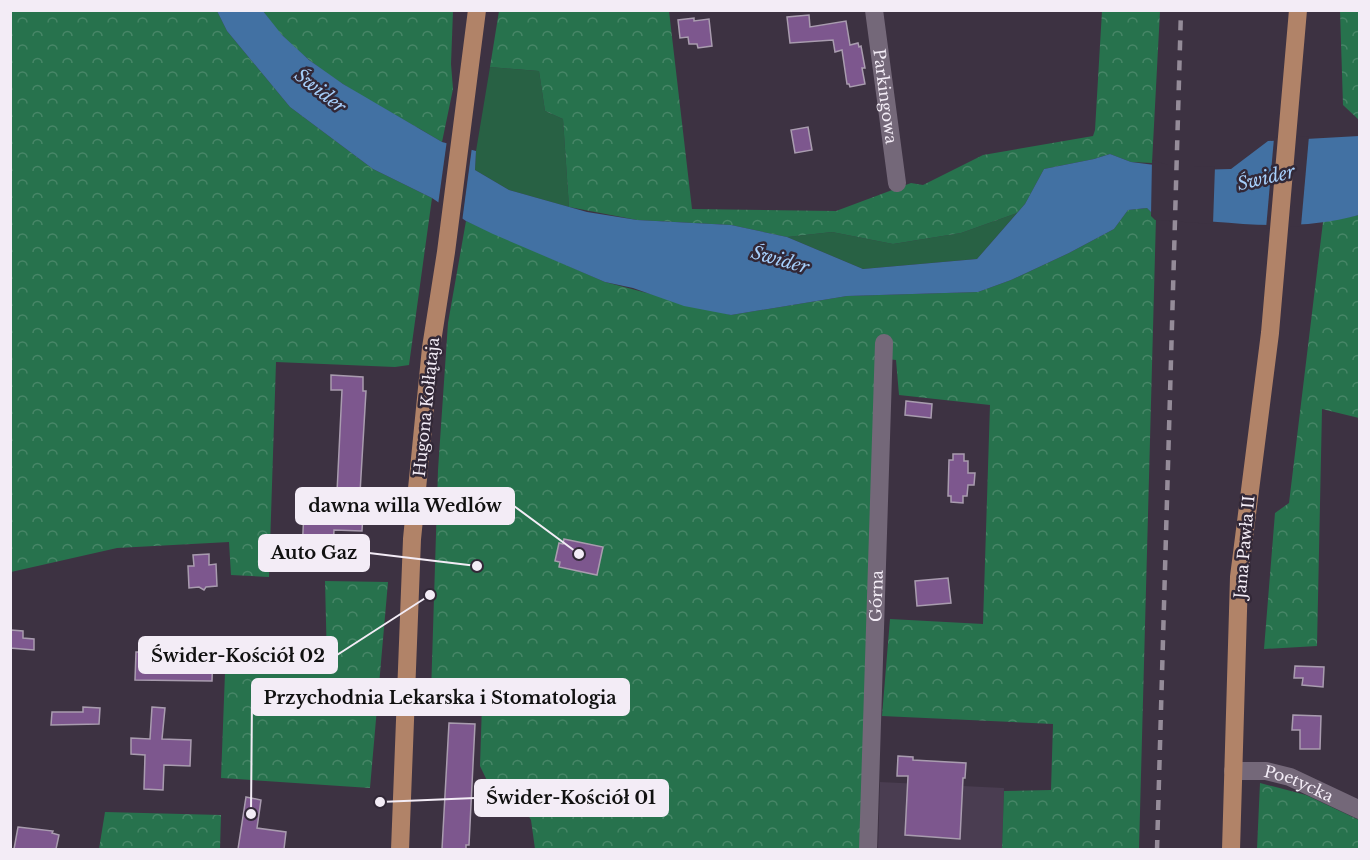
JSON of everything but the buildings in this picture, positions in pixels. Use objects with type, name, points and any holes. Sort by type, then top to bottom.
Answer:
[{"type":"main road","name":"Hugona Kołłątaja","points":[[400,849],[412,539],[431,348],[446,252],[477,10]]},
{"type":"main road","name":"Jana Pawła II","points":[[1231,849],[1239,577],[1270,333],[1299,10]]},
{"type":"street","name":"Parkingowa","points":[[874,10],[897,183]]},
{"type":"street","name":"Górna","points":[[868,849],[884,343]]},
{"type":"street","name":"Poetycka","points":[[1233,771],[1266,771],[1290,777],[1359,810]]},
{"type":"shaded area","points":[[880,782],[1004,788],[1002,849],[878,850]]},
{"type":"green space","points":[[10,11],[217,11],[227,31],[290,107],[373,169],[432,198],[409,365],[395,367],[276,362],[269,577],[231,575],[229,542],[117,548],[11,572]]},
{"type":"green space","points":[[263,11],[453,11],[451,64],[453,89],[442,142],[338,81],[300,52],[280,33]]},
{"type":"green space","points":[[499,11],[669,11],[692,209],[836,211],[911,183],[923,185],[983,155],[1093,136],[1102,11],[1160,11],[1152,163],[1131,162],[1110,154],[1044,169],[1025,204],[1017,213],[961,233],[893,244],[832,232],[787,237],[731,225],[637,220],[569,207],[563,119],[545,111],[539,71],[490,67]]},
{"type":"green space","points":[[1340,11],[1359,11],[1359,120],[1343,105]]},
{"type":"green space","points":[[490,67],[539,71],[545,111],[563,119],[569,207],[509,190],[475,170]]},
{"type":"green space","points":[[1147,208],[1156,217],[1139,849],[1002,849],[1004,791],[1051,790],[1053,724],[882,716],[890,619],[983,624],[990,405],[899,395],[896,360],[878,358],[860,849],[535,849],[531,820],[520,802],[491,789],[480,766],[482,704],[431,694],[438,470],[448,323],[466,221],[605,282],[731,315],[847,296],[978,292],[1011,280],[1114,229],[1128,210]]},
{"type":"green space","points":[[1017,213],[977,259],[863,269],[787,237],[832,232],[893,244],[961,233]]},
{"type":"green space","points":[[1359,215],[1359,418],[1322,409],[1317,646],[1264,649],[1275,513],[1289,503],[1323,222]]},
{"type":"green space","points":[[325,581],[388,582],[370,788],[221,778],[225,673],[327,662]]},
{"type":"green space","points":[[1260,783],[1306,795],[1359,820],[1359,849],[1257,849]]},
{"type":"green space","points":[[105,812],[221,815],[220,849],[99,849]]},
{"type":"water","name":"Świder","points":[[217,11],[263,11],[282,35],[309,60],[343,84],[442,142],[476,151],[475,170],[509,190],[587,212],[637,220],[731,225],[787,237],[863,269],[977,259],[1025,204],[1044,169],[1110,154],[1131,162],[1194,170],[1231,169],[1268,141],[1359,136],[1359,215],[1308,224],[1258,225],[1156,217],[1147,208],[1128,210],[1114,229],[1011,280],[978,292],[847,296],[731,315],[684,306],[633,288],[605,282],[466,221],[432,198],[373,169],[290,107],[227,31]]},
{"type":"pier","points":[[1309,136],[1301,226],[1266,229],[1274,138]]},
{"type":"pier","points":[[447,140],[472,147],[462,222],[438,205]]},
{"type":"pier","points":[[1152,160],[1168,165],[1174,160],[1188,160],[1195,167],[1215,166],[1213,224],[1155,220],[1151,216]]},
{"type":"railway","points":[[1157,850],[1181,10]]},
{"type":"place","name":"dawna willa Wedlów","points":[[579,554]]},
{"type":"place","name":"Auto Gaz","points":[[477,566]]},
{"type":"place","name":"Świder-Kościół 02","points":[[430,595]]},
{"type":"place","name":"Świder-Kościół 01","points":[[380,802]]},
{"type":"place","name":"Przychodnia Lekarska i Stomatologia","points":[[251,814]]}]
